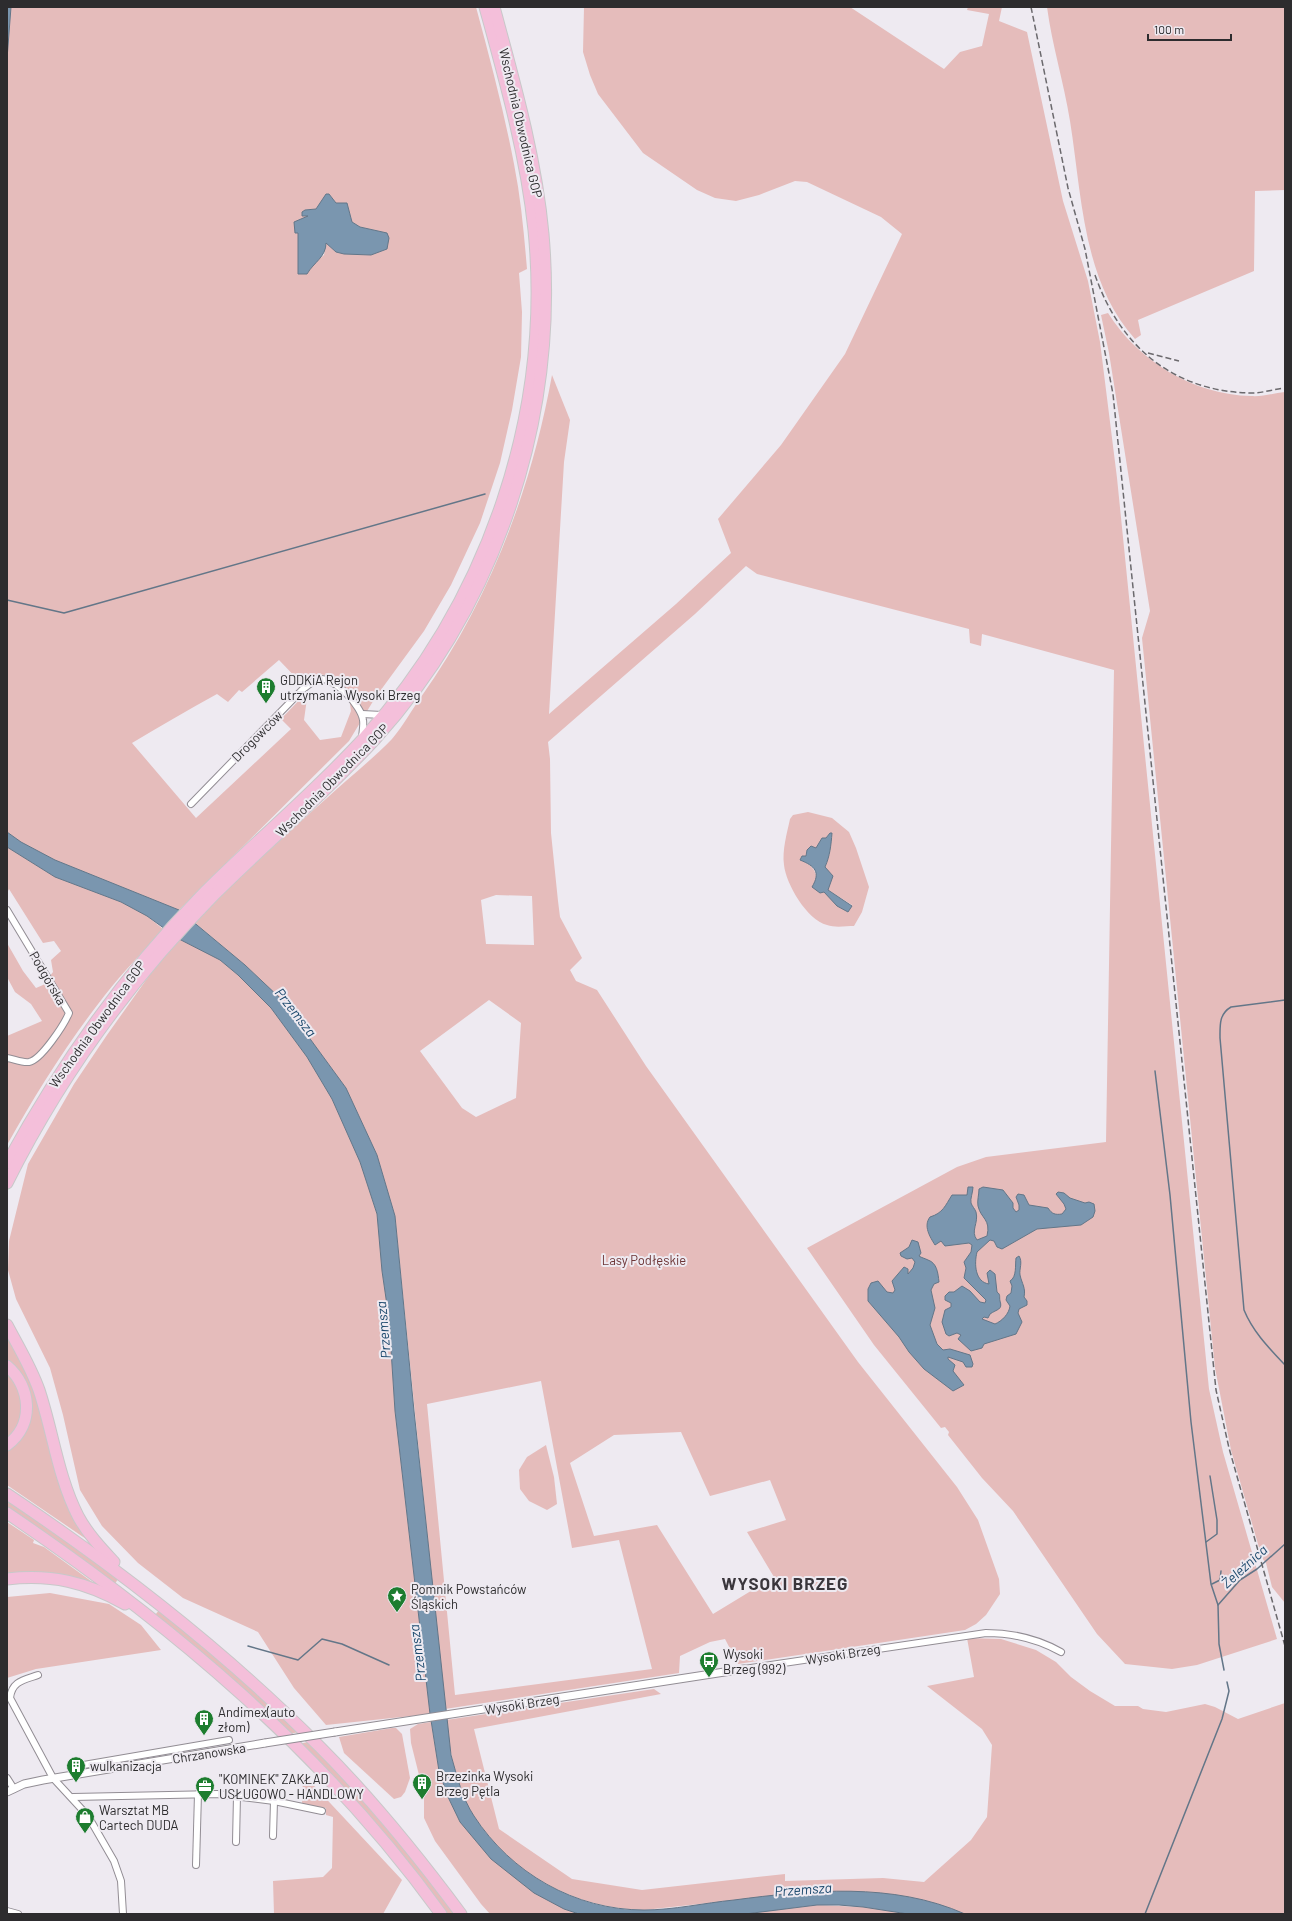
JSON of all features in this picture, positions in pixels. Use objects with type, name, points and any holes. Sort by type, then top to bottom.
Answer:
[{"type":"highway","name":"Wschodnia Obwodnica GOP","points":[[226,878],[361,741],[411,681],[457,608],[495,524],[513,467],[530,384],[536,308],[536,273],[532,213],[516,125],[485,7]]},
{"type":"highway","name":"Wschodnia Obwodnica GOP","points":[[226,878],[358,758],[390,723],[445,645],[475,592],[499,538],[517,487],[528,446],[540,381],[545,320],[545,268],[543,231],[535,175],[519,103],[494,7]]},
{"type":"highway","points":[[157,951],[226,878]]},
{"type":"highway","name":"Wschodnia Obwodnica GOP","points":[[7,1163],[38,1108],[71,1056],[116,994],[157,951]]},
{"type":"highway","name":"Wschodnia Obwodnica GOP","points":[[7,1182],[42,1119],[77,1063],[157,951]]},
{"type":"highway","points":[[7,1324],[33,1374],[39,1390],[62,1477],[76,1510],[96,1542],[131,1581]]},
{"type":"highway","points":[[7,1366],[16,1374],[22,1383],[27,1405],[21,1428],[16,1437],[7,1445]]},
{"type":"highway","points":[[7,1494],[131,1581],[227,1659],[320,1747],[394,1829],[461,1914]]},
{"type":"highway","points":[[7,1513],[87,1568],[156,1620],[247,1698],[307,1756],[382,1840],[441,1914]]},
{"type":"highway","points":[[7,1579],[34,1577],[73,1582],[106,1594],[156,1620]]},
{"type":"street","name":"Drogowców","points":[[191,804],[312,682],[319,679],[336,683],[362,714]]},
{"type":"street","points":[[361,741],[363,721],[362,714],[372,716],[384,715]]},
{"type":"street","name":"Podgórska","points":[[7,910],[69,1013],[65,1024],[42,1053],[33,1060],[28,1062],[7,1058]]},
{"type":"street","name":"Wysoki Brzeg","points":[[418,1720],[986,1633],[1019,1636],[1041,1642],[1061,1652]]},
{"type":"street","points":[[38,1675],[16,1682],[11,1690],[10,1698],[53,1778],[57,1784],[73,1797],[88,1816],[119,1871],[123,1914]]},
{"type":"street","name":"Chrzanowska","points":[[7,1778],[10,1791],[33,1782],[73,1774],[418,1720]]},
{"type":"street","name":"Chrzanowska","points":[[73,1774],[72,1767],[229,1740]]},
{"type":"street","points":[[73,1797],[144,1797],[198,1794],[237,1796],[274,1801],[322,1811]]},
{"type":"street","points":[[196,1865],[198,1794]]},
{"type":"street","points":[[236,1842],[237,1796]]},
{"type":"street","points":[[273,1836],[274,1801]]},
{"type":"street","points":[[7,1911],[18,1914]]},
{"type":"green space","points":[[11,7],[476,7],[510,144],[520,203],[527,269],[519,273],[522,312],[521,357],[512,410],[500,463],[480,523],[451,585],[424,631],[375,698],[349,741],[179,910],[55,860],[21,842],[7,832],[7,59]],"holes":[[[329,194],[336,203],[347,203],[352,222],[360,227],[387,233],[387,249],[371,255],[344,254],[336,252],[326,243],[324,255],[313,264],[307,273],[298,273],[298,233],[302,220],[310,216],[305,210],[316,209],[326,195]],[[279,660],[303,685],[317,674],[332,676],[348,690],[351,711],[341,737],[320,740],[304,720],[308,691],[281,719],[291,729],[196,818],[132,743],[217,694],[228,702],[239,690],[242,692]]]},
{"type":"green space","name":"Lasy Podłęskie","points":[[584,7],[850,7],[944,69],[960,52],[982,46],[989,14],[967,10],[968,7],[1002,7],[999,21],[1027,32],[1063,201],[1088,281],[1100,342],[1117,478],[1209,1389],[1223,1452],[1277,1639],[1197,1665],[1172,1669],[1125,1664],[1097,1634],[1013,1511],[982,1478],[948,1435],[949,1432],[945,1427],[941,1428],[874,1345],[807,1248],[957,1167],[986,1157],[1106,1142],[1114,670],[982,634],[981,646],[970,643],[969,629],[757,574],[746,566],[695,614],[548,742],[550,759],[551,833],[560,917],[582,958],[570,970],[576,981],[597,990],[646,1066],[858,1362],[957,1487],[978,1520],[999,1579],[1000,1594],[986,1615],[976,1624],[965,1630],[738,1664],[725,1639],[710,1642],[680,1656],[679,1673],[445,1709],[395,1216],[377,1155],[346,1088],[281,999],[245,965],[194,922],[260,859],[392,739],[445,660],[487,584],[504,544],[532,461],[552,375],[570,420],[564,462],[549,714],[676,604],[731,553],[718,519],[781,445],[845,354],[902,234],[881,217],[807,182],[795,181],[759,195],[736,201],[715,198],[697,190],[643,153],[598,94],[583,52]],"holes":[[[496,895],[532,896],[534,945],[486,944],[481,900]],[[489,1000],[521,1023],[516,1098],[476,1117],[462,1108],[420,1051]],[[541,1381],[572,1548],[619,1540],[652,1669],[455,1695],[427,1404]],[[681,1432],[710,1496],[770,1480],[786,1520],[747,1532],[774,1577],[713,1614],[657,1525],[594,1536],[570,1463],[614,1435]]]},
{"type":"green space","points":[[1047,7],[1285,7],[1285,190],[1255,191],[1254,271],[1138,320],[1141,335],[1135,339],[1117,316],[1104,290],[1094,264],[1087,236],[1067,107]]},
{"type":"green space","points":[[1108,313],[1120,330],[1151,360],[1169,372],[1189,382],[1230,394],[1255,396],[1285,392],[1285,1603],[1272,1587],[1266,1563],[1262,1558],[1231,1450],[1215,1368],[1142,638],[1150,611],[1109,353],[1101,315]]},
{"type":"green space","points":[[808,812],[832,818],[849,832],[869,887],[862,912],[854,926],[840,927],[819,922],[805,909],[793,891],[784,865],[784,848],[790,819],[793,815]],"holes":[[[830,833],[832,836],[830,842],[830,852],[825,867],[828,890],[852,905],[848,912],[824,891],[811,866],[800,860],[802,856],[806,856],[807,850],[811,846],[816,849],[822,838],[826,838]]]},
{"type":"green space","points":[[7,847],[55,877],[121,902],[147,916],[163,929],[112,986],[65,1049],[29,1106],[7,1145],[7,1036],[42,1021],[31,1004],[15,992],[7,977],[7,943],[23,971],[36,988],[43,985],[53,972],[51,960],[61,951],[54,941],[43,943],[9,889],[7,893]]},
{"type":"green space","points":[[179,939],[220,960],[238,975],[271,1008],[307,1057],[332,1099],[360,1162],[377,1214],[382,1271],[389,1319],[395,1411],[430,1714],[326,1725],[294,1688],[258,1632],[183,1598],[138,1563],[102,1526],[80,1490],[63,1415],[50,1368],[16,1299],[8,1270],[9,1241],[28,1164],[74,1084],[151,973]]},
{"type":"green space","points":[[7,1329],[30,1374],[89,1541],[7,1485],[7,1449],[29,1415],[7,1363]]},
{"type":"green space","points":[[7,1369],[16,1380],[24,1414],[7,1442]]},
{"type":"green space","points":[[546,1445],[554,1477],[557,1504],[547,1510],[529,1501],[520,1489],[519,1470],[527,1457]]},
{"type":"green space","points":[[7,1499],[119,1577],[115,1584],[7,1508]]},
{"type":"green space","points":[[7,1522],[34,1540],[33,1543],[44,1547],[95,1584],[7,1577]]},
{"type":"green space","points":[[50,1593],[109,1604],[141,1625],[161,1650],[36,1669],[7,1678],[7,1597]]},
{"type":"green space","points":[[160,1609],[189,1632],[299,1732],[289,1734],[155,1615]]},
{"type":"green space","points":[[967,1638],[1001,1639],[1036,1650],[1056,1662],[1071,1677],[1090,1691],[1115,1706],[1138,1706],[1143,1709],[1166,1712],[1205,1704],[1215,1707],[1238,1719],[1285,1703],[1285,1914],[965,1914],[909,1898],[861,1892],[811,1892],[644,1910],[621,1908],[598,1904],[555,1888],[535,1877],[516,1863],[499,1848],[484,1830],[468,1806],[458,1782],[450,1747],[446,1720],[654,1689],[661,1694],[474,1729],[499,1829],[572,1879],[642,1890],[785,1874],[785,1881],[883,1878],[924,1882],[971,1840],[987,1817],[992,1745],[982,1729],[927,1686],[974,1677]]},
{"type":"green space","points":[[431,1722],[439,1771],[448,1797],[460,1822],[564,1909],[579,1914],[490,1914],[481,1904],[435,1841],[424,1818],[424,1795],[411,1743],[410,1729],[418,1724]]},
{"type":"green space","points":[[396,1728],[402,1734],[410,1778],[405,1792],[401,1797],[394,1799],[344,1753],[339,1737]]},
{"type":"green space","points":[[308,1742],[384,1826],[456,1914],[446,1914],[299,1744]]},
{"type":"green space","points":[[303,1774],[402,1880],[383,1914],[274,1914],[273,1881],[323,1877],[332,1868],[333,1817],[326,1815],[326,1808],[302,1804]]},
{"type":"green space","points":[[817,1905],[863,1907],[908,1914],[745,1914]]},
{"type":"water","points":[[7,7],[11,7],[7,59]]},
{"type":"water","points":[[326,194],[329,194],[336,203],[347,203],[352,222],[360,227],[387,233],[389,238],[387,249],[371,255],[344,254],[336,252],[326,243],[322,256],[307,274],[298,274],[298,233],[295,233],[294,222],[308,216],[302,216],[302,212],[305,210],[316,209]]},
{"type":"water","points":[[7,832],[21,842],[55,860],[179,910],[245,965],[281,999],[346,1088],[377,1155],[395,1216],[414,1411],[451,1755],[466,1802],[474,1816],[489,1836],[506,1855],[526,1871],[547,1884],[570,1895],[594,1903],[618,1908],[655,1910],[792,1893],[851,1891],[909,1897],[938,1904],[965,1914],[908,1914],[863,1907],[817,1905],[745,1914],[579,1914],[564,1909],[534,1893],[491,1859],[460,1822],[448,1797],[439,1771],[430,1714],[395,1411],[389,1319],[382,1271],[377,1214],[360,1162],[332,1099],[307,1057],[271,1008],[238,975],[220,960],[179,939],[147,916],[121,902],[55,877],[7,847]]},
{"type":"water","points":[[830,833],[832,833],[831,846],[825,867],[833,876],[828,890],[852,906],[848,912],[837,906],[824,892],[820,893],[812,887],[816,877],[815,870],[813,867],[800,860],[802,856],[806,856],[807,850],[811,846],[816,848],[822,838],[826,838]]},
{"type":"water","points":[[968,1187],[973,1187],[971,1204],[977,1216],[974,1233],[977,1240],[987,1236],[988,1230],[987,1222],[979,1210],[978,1204],[979,1189],[983,1187],[1003,1190],[1013,1203],[1013,1208],[1016,1212],[1019,1210],[1016,1197],[1018,1194],[1024,1195],[1029,1205],[1048,1208],[1054,1214],[1062,1214],[1066,1209],[1056,1194],[1058,1192],[1064,1193],[1070,1198],[1085,1203],[1089,1202],[1094,1204],[1095,1211],[1093,1217],[1081,1225],[1037,1229],[1002,1249],[997,1247],[994,1241],[990,1240],[977,1252],[976,1267],[978,1276],[984,1283],[989,1284],[987,1273],[990,1270],[995,1274],[997,1292],[1001,1304],[1000,1308],[990,1314],[988,1318],[984,1317],[982,1319],[995,1324],[1003,1319],[1007,1314],[1010,1306],[1006,1300],[1007,1296],[1011,1293],[1012,1286],[1010,1281],[1014,1277],[1016,1258],[1019,1256],[1021,1261],[1020,1275],[1027,1305],[1019,1309],[1018,1313],[1022,1322],[1016,1334],[984,1344],[982,1348],[971,1351],[958,1339],[961,1335],[957,1333],[949,1336],[946,1334],[942,1322],[945,1310],[951,1307],[951,1303],[945,1300],[945,1296],[949,1292],[954,1292],[962,1286],[970,1291],[980,1302],[985,1303],[986,1300],[964,1278],[966,1268],[964,1262],[971,1252],[972,1245],[969,1243],[945,1246],[941,1241],[935,1245],[927,1228],[930,1217],[941,1211],[952,1195],[967,1195]]},
{"type":"water","points":[[912,1240],[918,1242],[921,1253],[919,1256],[931,1261],[937,1272],[939,1282],[934,1284],[931,1290],[935,1308],[930,1325],[937,1344],[943,1350],[950,1349],[970,1355],[973,1364],[972,1367],[966,1367],[963,1362],[948,1357],[948,1359],[955,1365],[953,1371],[964,1385],[953,1391],[924,1369],[868,1301],[868,1289],[871,1283],[878,1281],[887,1292],[893,1293],[895,1290],[892,1281],[904,1267],[908,1269],[908,1274],[913,1268],[915,1262],[912,1258],[907,1259],[901,1256],[900,1253],[909,1247]]},
{"type":"waterway","points":[[7,600],[64,613],[485,494]]},
{"type":"waterway","points":[[1285,1000],[1231,1007],[1222,1016],[1220,1024],[1244,1310],[1257,1333],[1285,1365]]},
{"type":"waterway","points":[[1155,1071],[1170,1195],[1191,1422],[1211,1584],[1218,1605],[1219,1644],[1224,1670]]},
{"type":"waterway","points":[[1206,1542],[1217,1534],[1217,1520],[1210,1476]]},
{"type":"waterway","name":"Żeleźnica","points":[[1218,1605],[1240,1580],[1257,1569],[1285,1544]]},
{"type":"waterway","points":[[1212,1584],[1220,1580],[1221,1571]]},
{"type":"waterway","points":[[248,1646],[298,1660],[322,1639],[342,1644],[389,1665]]},
{"type":"waterway","points":[[1145,1914],[1222,1719],[1229,1691],[1227,1682]]},
{"type":"railway","points":[[1031,7],[1068,188],[1085,249],[1113,394],[1216,1390],[1229,1448],[1285,1646]]},
{"type":"railway","points":[[1095,275],[1106,301],[1119,324],[1135,344],[1154,361],[1175,374],[1198,384],[1224,391],[1256,393],[1285,388]]},
{"type":"railway","points":[[1148,353],[1179,361]]},
{"type":"place","name":"GDDKiA Rejon utrzymania Wysoki Brzeg","points":[[266,704]]},
{"type":"place","name":"Pomnik Powstańców Śląskich","points":[[397,1613]]},
{"type":"place","name":"Wysoki Brzeg (992)","points":[[709,1678]]},
{"type":"place","name":"Andimex(auto złom)","points":[[204,1736]]},
{"type":"place","name":"wulkanizacja","points":[[76,1783]]},
{"type":"place","name":"Brzezinka Wysoki Brzeg Pętla","points":[[422,1800]]},
{"type":"place","name":"\"KOMINEK\" ZAKŁAD USŁUGOWO - HANDLOWY","points":[[205,1803]]},
{"type":"place","name":"Warsztat MB Cartech DUDA","points":[[85,1834]]},
{"type":"district","name":"WYSOKI BRZEG","points":[[785,1583]]},
{"type":"water label","name":"Przemsza","points":[[296,1012]]},
{"type":"water label","name":"Przemsza","points":[[383,1330]]},
{"type":"water label","name":"Przemsza","points":[[417,1653]]},
{"type":"water label","name":"Przemsza","points":[[803,1889]]}]
